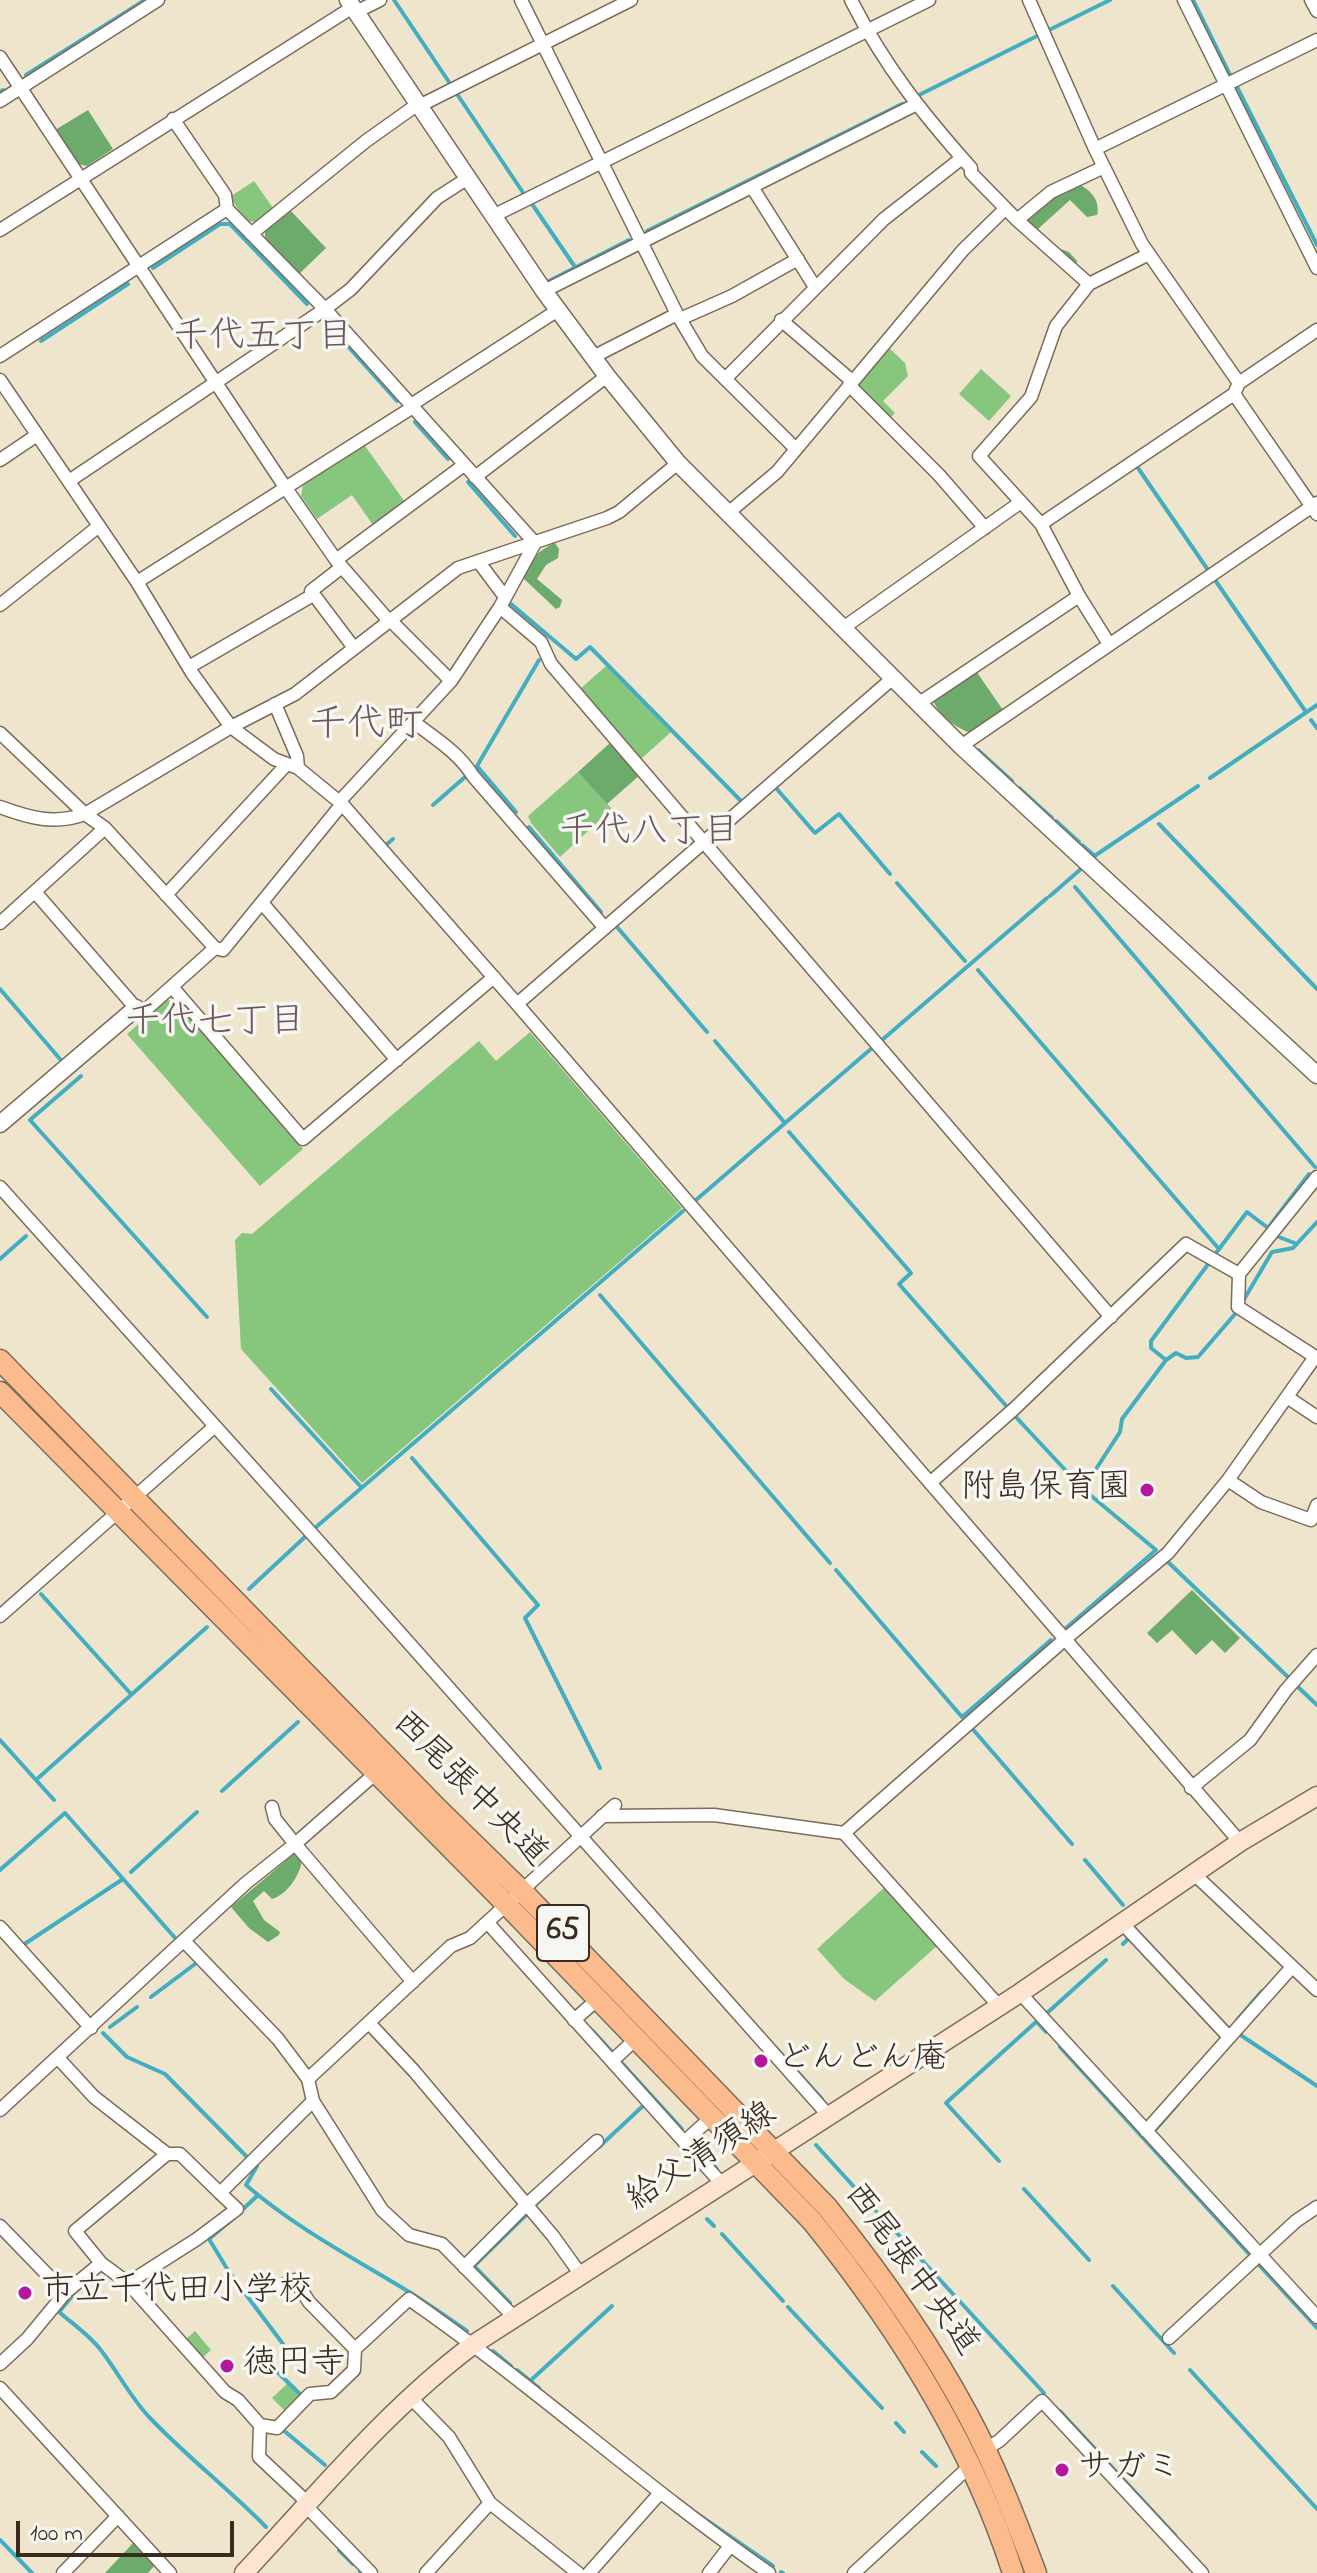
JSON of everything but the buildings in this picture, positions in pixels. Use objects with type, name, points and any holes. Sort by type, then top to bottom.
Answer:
[{"type":"main road","name":"西尾張中央道","points":[[0,1360],[439,1810],[598,1999],[713,2116],[827,2207],[871,2262],[944,2372],[985,2449],[1036,2573]]},
{"type":"main road","name":"西尾張中央道","points":[[0,1392],[376,1773],[514,1897],[765,2157],[847,2264],[949,2424],[970,2466],[1013,2573]]},
{"type":"main road","name":"給父清須線","points":[[244,2573],[410,2397],[474,2344],[1020,1993],[1240,1842],[1317,1796]]},
{"type":"street","points":[[0,101],[158,0]]},
{"type":"street","points":[[0,230],[353,6],[380,0]]},
{"type":"street","points":[[521,0],[641,243],[702,356],[796,449]]},
{"type":"street","points":[[251,234],[366,141],[419,105],[631,0]]},
{"type":"street","points":[[851,0],[866,31],[915,105],[971,168],[971,173],[1005,209],[1089,284]]},
{"type":"street","points":[[493,216],[929,0]]},
{"type":"street","points":[[961,746],[1315,508],[1149,254],[1095,149],[1029,0]]},
{"type":"street","points":[[1184,0],[1317,268]]},
{"type":"street","points":[[1311,0],[1317,11]]},
{"type":"street","points":[[353,6],[544,291],[607,376],[678,463],[961,746],[1317,1075]]},
{"type":"street","points":[[1095,149],[1317,40]]},
{"type":"street","points":[[0,57],[215,383],[339,564],[451,681]]},
{"type":"street","points":[[544,291],[915,105]]},
{"type":"street","points":[[173,119],[225,195],[227,209],[325,309],[535,543]]},
{"type":"street","points":[[725,379],[884,219],[962,158]]},
{"type":"street","points":[[1017,220],[1051,192],[1104,167]]},
{"type":"street","points":[[69,481],[325,309],[351,289],[437,198],[468,178]]},
{"type":"street","points":[[752,187],[815,287]]},
{"type":"street","points":[[0,356],[227,209]]},
{"type":"street","points":[[728,513],[777,472],[963,250],[1005,209]]},
{"type":"street","points":[[1109,644],[1079,596],[1041,524],[979,456],[1031,397],[1056,326],[1089,284],[1149,254]]},
{"type":"street","points":[[593,357],[732,296],[798,259]]},
{"type":"street","points":[[137,582],[558,310]]},
{"type":"street","points":[[781,320],[851,383],[985,528]]},
{"type":"street","points":[[1041,524],[1317,330]]},
{"type":"street","points":[[475,477],[607,376]]},
{"type":"street","points":[[0,380],[231,727],[274,759],[293,766],[340,803],[494,977],[1240,1842]]},
{"type":"street","points":[[0,460],[37,435]]},
{"type":"street","points":[[0,807],[44,821],[68,820],[85,814],[231,727],[295,694],[458,568],[580,529],[619,512],[678,463]]},
{"type":"street","points":[[354,648],[311,591],[339,564],[464,465]]},
{"type":"street","points":[[843,628],[1021,502]]},
{"type":"street","points":[[0,605],[99,526]]},
{"type":"street","points":[[0,733],[85,814],[105,828],[215,948],[223,950],[263,904],[340,803],[451,681],[502,602],[535,543]]},
{"type":"street","points":[[478,561],[502,602],[541,642],[551,664],[1111,1317]]},
{"type":"street","points":[[189,667],[313,595]]},
{"type":"street","points":[[918,704],[1079,596]]},
{"type":"street","points":[[517,1004],[893,678]]},
{"type":"street","points":[[166,895],[293,766],[297,756],[275,704]]},
{"type":"street","points":[[415,723],[467,766],[605,928]]},
{"type":"street","points":[[0,923],[105,828]]},
{"type":"street","points":[[35,892],[141,1014],[215,948]]},
{"type":"street","points":[[263,904],[397,1060]]},
{"type":"street","points":[[172,987],[303,1139],[494,977]]},
{"type":"street","points":[[0,1124],[136,1008]]},
{"type":"street","points":[[844,1833],[1168,1553],[1228,1480],[1316,1357],[1238,1307],[1239,1274],[1317,1177]]},
{"type":"street","points":[[0,1187],[829,2116]]},
{"type":"street","points":[[930,1483],[1014,1409],[1186,1244],[1239,1274]]},
{"type":"street","points":[[1287,1397],[1317,1417]]},
{"type":"street","points":[[0,1616],[214,1427]]},
{"type":"street","points":[[1228,1480],[1261,1502],[1311,1520],[1316,1508]]},
{"type":"street","points":[[1191,1788],[1250,1740],[1286,1690],[1317,1655]]},
{"type":"street","points":[[0,2110],[59,2059],[246,1883],[376,1773]]},
{"type":"street","points":[[308,2079],[451,1946],[470,1938],[615,1805]]},
{"type":"street","points":[[272,1807],[275,1819],[295,1844],[413,1982]]},
{"type":"street","points":[[602,1816],[714,1815],[844,1833],[999,2006]]},
{"type":"street","points":[[1193,1873],[1292,1967],[1314,1981]]},
{"type":"street","points":[[487,1922],[722,2184]]},
{"type":"street","points":[[1122,1923],[1229,2037]]},
{"type":"street","points":[[0,1927],[91,2028]]},
{"type":"street","points":[[184,1941],[278,2039],[308,2079],[313,2101],[382,2210],[409,2235],[442,2244],[515,2318]]},
{"type":"street","points":[[1146,2131],[1292,1967]]},
{"type":"street","points":[[1020,1993],[1317,2317]]},
{"type":"street","points":[[574,2020],[598,1999]]},
{"type":"street","points":[[369,2023],[414,2071],[553,2236],[581,2275]]},
{"type":"street","points":[[612,2061],[637,2038]]},
{"type":"street","points":[[59,2059],[94,2097],[167,2154],[180,2154],[237,2209],[128,2283]]},
{"type":"street","points":[[220,2193],[313,2101]]},
{"type":"street","points":[[684,2142],[713,2116]]},
{"type":"street","points":[[464,2267],[597,2141]]},
{"type":"street","points":[[167,2154],[75,2231],[101,2263],[128,2283],[225,2392],[238,2400],[260,2425],[277,2428],[310,2394],[331,2392],[354,2370],[355,2349],[409,2299],[474,2344],[660,2493],[769,2573]]},
{"type":"street","points":[[1169,2338],[1296,2221],[1317,2207]]},
{"type":"street","points":[[0,2226],[65,2293]]},
{"type":"street","points":[[0,2364],[27,2339],[65,2293],[101,2263]]},
{"type":"street","points":[[280,2286],[295,2280],[309,2302],[355,2349]]},
{"type":"street","points":[[0,2388],[170,2573]]},
{"type":"street","points":[[410,2397],[449,2437],[490,2503],[578,2573]]},
{"type":"street","points":[[985,2449],[999,2441],[1042,2401],[1202,2573]]},
{"type":"street","points":[[260,2425],[259,2457],[371,2573]]},
{"type":"street","points":[[854,2573],[970,2466]]},
{"type":"street","points":[[589,2573],[660,2493]]},
{"type":"street","points":[[426,2573],[490,2503]]},
{"type":"street","points":[[63,2573],[118,2516]]},
{"type":"street","points":[[709,2573],[730,2546]]},
{"type":"green space","points":[[88,110],[113,149],[87,166],[78,164],[55,130]]},
{"type":"green space","points":[[254,181],[273,208],[256,222],[246,221],[230,197]]},
{"type":"green space","points":[[1078,184],[1094,196],[1097,215],[1087,217],[1070,200],[1038,229],[1055,247],[1069,252],[1077,261],[1076,269],[1025,223],[1050,198]]},
{"type":"green space","points":[[291,211],[326,248],[298,275],[265,240],[265,231]]},
{"type":"green space","points":[[888,347],[905,363],[908,376],[883,401],[895,413],[889,419],[855,387]]},
{"type":"green space","points":[[981,369],[1011,396],[989,421],[959,394]]},
{"type":"green space","points":[[365,446],[405,502],[373,525],[352,495],[317,519],[301,496],[303,485]]},
{"type":"green space","points":[[555,543],[559,549],[558,558],[546,565],[537,579],[562,600],[556,609],[524,579],[534,557]]},
{"type":"green space","points":[[606,666],[671,732],[641,759],[580,689]]},
{"type":"green space","points":[[976,671],[1003,710],[971,733],[948,720],[933,700]]},
{"type":"green space","points":[[611,742],[640,775],[607,804],[578,772]]},
{"type":"green space","points":[[578,772],[612,809],[560,857],[528,816]]},
{"type":"green space","points":[[166,1000],[175,1001],[303,1149],[260,1186],[127,1034]]},
{"type":"green space","points":[[530,1032],[682,1208],[362,1483],[241,1349],[235,1240],[242,1233],[252,1234],[479,1041],[496,1061]]},
{"type":"green space","points":[[1192,1590],[1240,1638],[1225,1653],[1212,1640],[1196,1655],[1172,1630],[1157,1643],[1147,1633]]},
{"type":"green space","points":[[294,1854],[302,1859],[301,1865],[288,1889],[272,1899],[264,1891],[253,1901],[264,1920],[280,1932],[268,1942],[249,1928],[231,1907]]},
{"type":"green space","points":[[886,1886],[938,1945],[875,2001],[844,1979],[817,1949]]},
{"type":"green space","points":[[195,2331],[211,2350],[201,2359],[185,2340]]},
{"type":"green space","points":[[288,2383],[299,2394],[284,2410],[272,2398]]},
{"type":"green space","points":[[134,2542],[155,2565],[148,2573],[105,2573]]},
{"type":"waterway","points":[[26,75],[145,0]]},
{"type":"waterway","points":[[394,0],[449,82]]},
{"type":"waterway","points":[[1049,30],[1110,0]]},
{"type":"waterway","points":[[1193,0],[1230,75]]},
{"type":"waterway","points":[[919,95],[1037,36]]},
{"type":"waterway","points":[[1237,87],[1317,245]]},
{"type":"waterway","points":[[457,94],[524,194]]},
{"type":"waterway","points":[[647,231],[902,104]]},
{"type":"waterway","points":[[532,204],[575,267]]},
{"type":"waterway","points":[[153,268],[220,224],[230,224],[307,304]]},
{"type":"waterway","points":[[549,281],[629,240]]},
{"type":"waterway","points":[[41,341],[128,284]]},
{"type":"waterway","points":[[328,324],[397,401]]},
{"type":"waterway","points":[[415,422],[448,459]]},
{"type":"waterway","points":[[1138,468],[1208,570]]},
{"type":"waterway","points":[[468,482],[515,536]]},
{"type":"waterway","points":[[1215,580],[1306,712]]},
{"type":"waterway","points":[[511,604],[576,659],[590,647],[741,801]]},
{"type":"waterway","points":[[516,812],[477,766],[539,660]]},
{"type":"waterway","points":[[1210,778],[1317,705]]},
{"type":"waterway","points":[[1311,720],[1317,728]]},
{"type":"waterway","points":[[978,750],[1012,781]]},
{"type":"waterway","points":[[433,805],[465,777]]},
{"type":"waterway","points":[[1093,857],[1198,786]]},
{"type":"waterway","points":[[776,788],[815,833],[839,814],[890,874]]},
{"type":"waterway","points":[[1019,788],[1052,818]]},
{"type":"waterway","points":[[1056,821],[1079,842]]},
{"type":"waterway","points":[[1159,824],[1317,989]]},
{"type":"waterway","points":[[529,827],[601,912]]},
{"type":"waterway","points":[[387,844],[393,839]]},
{"type":"waterway","points":[[1082,845],[1095,856]]},
{"type":"waterway","points":[[1050,896],[1082,868]]},
{"type":"waterway","points":[[897,883],[965,961]]},
{"type":"waterway","points":[[1075,887],[1315,1167]]},
{"type":"waterway","points":[[882,1040],[1047,898]]},
{"type":"waterway","points":[[617,927],[707,1032]]},
{"type":"waterway","points":[[978,970],[1219,1249]]},
{"type":"waterway","points":[[0,989],[60,1059]]},
{"type":"waterway","points":[[715,1041],[785,1123]]},
{"type":"waterway","points":[[696,1200],[872,1048]]},
{"type":"waterway","points":[[81,1076],[30,1120],[207,1317]]},
{"type":"waterway","points":[[789,1132],[911,1273],[899,1284],[1008,1408]]},
{"type":"waterway","points":[[1216,1253],[1247,1212],[1268,1228],[1309,1174]]},
{"type":"waterway","points":[[315,1528],[683,1211]]},
{"type":"waterway","points":[[1243,1301],[1272,1252],[1293,1248],[1317,1222]]},
{"type":"waterway","points":[[0,1259],[26,1236]]},
{"type":"waterway","points":[[1279,1237],[1297,1244]]},
{"type":"waterway","points":[[1166,1360],[1151,1348],[1151,1341],[1209,1263]]},
{"type":"waterway","points":[[600,1295],[830,1563]]},
{"type":"waterway","points":[[1065,1629],[1156,1550],[1083,1489],[1120,1432],[1122,1419],[1166,1360],[1176,1353],[1186,1358],[1198,1357],[1235,1314]]},
{"type":"waterway","points":[[271,1389],[361,1487]]},
{"type":"waterway","points":[[1014,1415],[1083,1489]]},
{"type":"waterway","points":[[412,1458],[538,1605],[525,1618],[600,1768]]},
{"type":"waterway","points":[[249,1589],[307,1535]]},
{"type":"waterway","points":[[1167,1561],[1288,1677]]},
{"type":"waterway","points":[[836,1570],[962,1717],[1051,1640]]},
{"type":"waterway","points":[[41,1594],[131,1694]]},
{"type":"waterway","points":[[36,1780],[207,1627]]},
{"type":"waterway","points":[[1298,1687],[1317,1705]]},
{"type":"waterway","points":[[222,1791],[298,1722]]},
{"type":"waterway","points":[[970,1726],[1072,1844]]},
{"type":"waterway","points":[[0,1740],[54,1800]]},
{"type":"waterway","points":[[131,1872],[197,1812]]},
{"type":"waterway","points":[[0,1870],[65,1813],[176,1939]]},
{"type":"waterway","points":[[1085,1860],[1123,1905]]},
{"type":"waterway","points":[[23,1945],[123,1879]]},
{"type":"waterway","points":[[1123,1944],[1127,1940]]},
{"type":"waterway","points":[[1047,2013],[1106,1960]]},
{"type":"waterway","points":[[151,1997],[195,1964]]},
{"type":"waterway","points":[[1237,2020],[1262,1991]]},
{"type":"waterway","points":[[110,2027],[137,2007]]},
{"type":"waterway","points":[[999,2161],[946,2103],[1036,2022]]},
{"type":"waterway","points":[[1037,2022],[1046,2032]]},
{"type":"waterway","points":[[593,2031],[613,2053]]},
{"type":"waterway","points":[[103,2033],[127,2057],[165,2074],[248,2158]]},
{"type":"waterway","points":[[1236,2036],[1239,2034],[1317,2086]]},
{"type":"waterway","points":[[775,2047],[822,2099]]},
{"type":"waterway","points":[[1060,2047],[1249,2254]]},
{"type":"waterway","points":[[621,2062],[682,2129]]},
{"type":"waterway","points":[[1156,2129],[1178,2104]]},
{"type":"waterway","points":[[599,2147],[644,2105]]},
{"type":"waterway","points":[[816,2145],[876,2211]]},
{"type":"waterway","points":[[697,2146],[717,2169]]},
{"type":"waterway","points":[[257,2166],[246,2185],[265,2200],[467,2331]]},
{"type":"waterway","points":[[1024,2189],[1089,2260]]},
{"type":"waterway","points":[[535,2205],[551,2190]]},
{"type":"waterway","points":[[240,2212],[257,2196]]},
{"type":"waterway","points":[[510,2303],[474,2266],[526,2215]]},
{"type":"waterway","points":[[234,2218],[209,2239],[229,2272],[283,2344]]},
{"type":"waterway","points":[[707,2219],[714,2226]]},
{"type":"waterway","points":[[896,2232],[1044,2393]]},
{"type":"waterway","points":[[722,2234],[783,2301]]},
{"type":"waterway","points":[[1260,2266],[1317,2328]]},
{"type":"waterway","points":[[1113,2286],[1174,2353]]},
{"type":"waterway","points":[[73,2295],[59,2312],[96,2344],[150,2418],[266,2527]]},
{"type":"waterway","points":[[530,2381],[612,2306]]},
{"type":"waterway","points":[[788,2307],[882,2408]]},
{"type":"waterway","points":[[493,2351],[511,2366]]},
{"type":"waterway","points":[[266,2361],[302,2396]]},
{"type":"waterway","points":[[517,2370],[539,2388]]},
{"type":"waterway","points":[[1190,2370],[1317,2509]]},
{"type":"waterway","points":[[1060,2411],[1175,2535]]},
{"type":"waterway","points":[[896,2423],[904,2432]]},
{"type":"waterway","points":[[282,2429],[325,2465]]},
{"type":"waterway","points":[[922,2452],[936,2466]]},
{"type":"waterway","points":[[696,2513],[773,2566]]},
{"type":"waterway","points":[[0,2540],[32,2573]]},
{"type":"waterway","points":[[339,2550],[353,2564]]},
{"type":"place","name":"附島保育園","points":[[1147,1490]]},
{"type":"place","name":"どんどん庵","points":[[761,2061]]},
{"type":"place","name":"市立千代田小学校","points":[[25,2293]]},
{"type":"place","name":"徳円寺","points":[[227,2366]]},
{"type":"place","name":"サガミ","points":[[1062,2470]]},
{"type":"district","name":"千代五丁目","points":[[263,340]]},
{"type":"district","name":"千代町","points":[[366,729]]},
{"type":"district","name":"千代八丁目","points":[[649,835]]},
{"type":"district","name":"千代七丁目","points":[[215,1025]]}]
